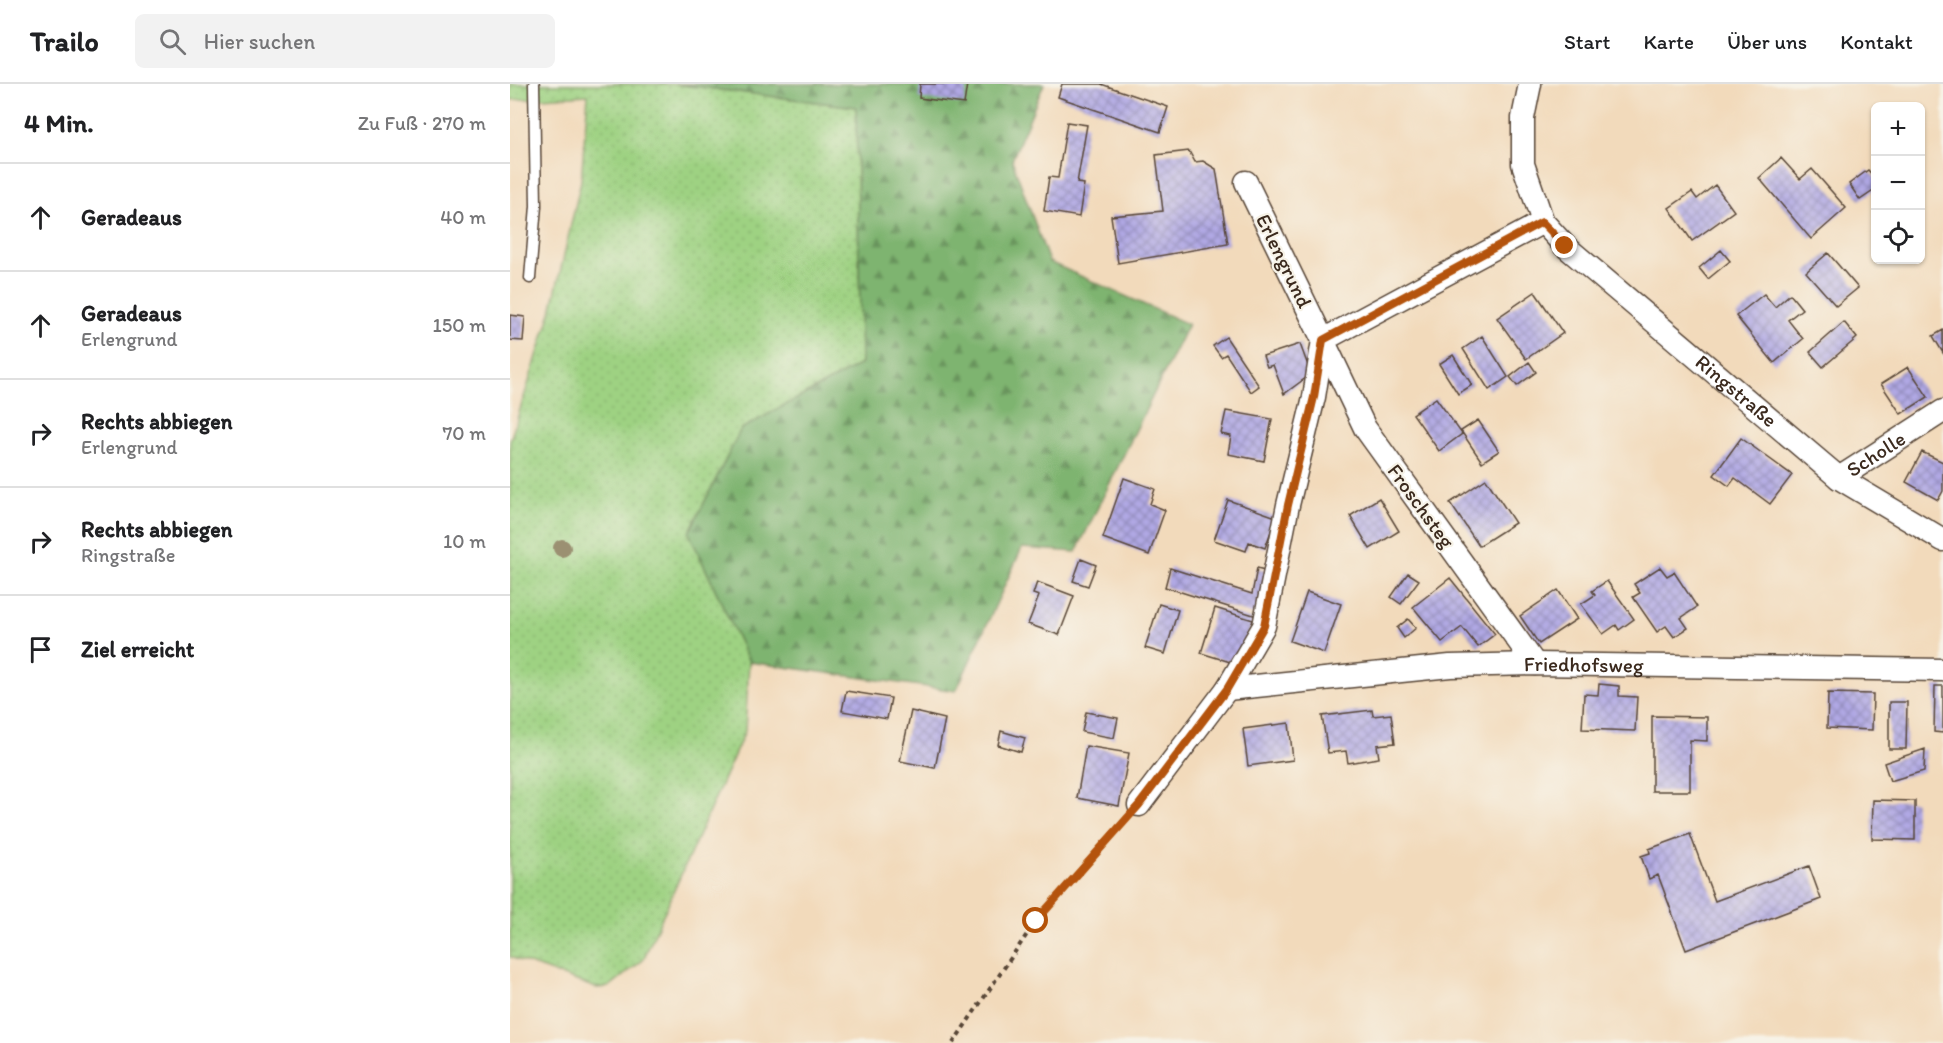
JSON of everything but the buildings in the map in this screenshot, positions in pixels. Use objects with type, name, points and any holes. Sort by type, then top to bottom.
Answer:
[{"type":"street","points":[[1139,805],[1227,689],[1264,626],[1288,505],[1314,397],[1323,340],[1542,222],[1523,164],[1523,118],[1530,84]]},
{"type":"street","name":"Erlengrund","points":[[1246,182],[1323,340]]},
{"type":"street","name":"Ringstraße","points":[[1542,222],[1565,246],[1839,478],[1943,540]]},
{"type":"street","name":"Froschsteg","points":[[1323,340],[1365,428],[1534,664]]},
{"type":"street","name":"Scholle","points":[[1839,478],[1943,411]]},
{"type":"street","name":"Friedhofsweg","points":[[1227,689],[1450,666],[1534,664],[1943,670]]},
{"type":"lane","points":[[530,278],[536,206],[534,84]]},
{"type":"path","points":[[953,1043],[1036,921],[1139,805]]},
{"type":"green space","points":[[510,84],[675,84],[856,107],[861,364],[741,429],[689,533],[749,662],[745,731],[643,960],[609,987],[596,988],[510,957],[510,441],[551,312],[581,181],[588,95],[510,100]]},
{"type":"green space","points":[[675,84],[1044,84],[1012,160],[1049,262],[1188,324],[1076,552],[1022,548],[956,691],[749,662],[689,533],[741,429],[861,364],[856,107]]},
{"type":"route","points":[[1036,921],[1139,805],[1227,689],[1264,626],[1288,505],[1314,397],[1323,340],[1542,222],[1565,246]]}]
